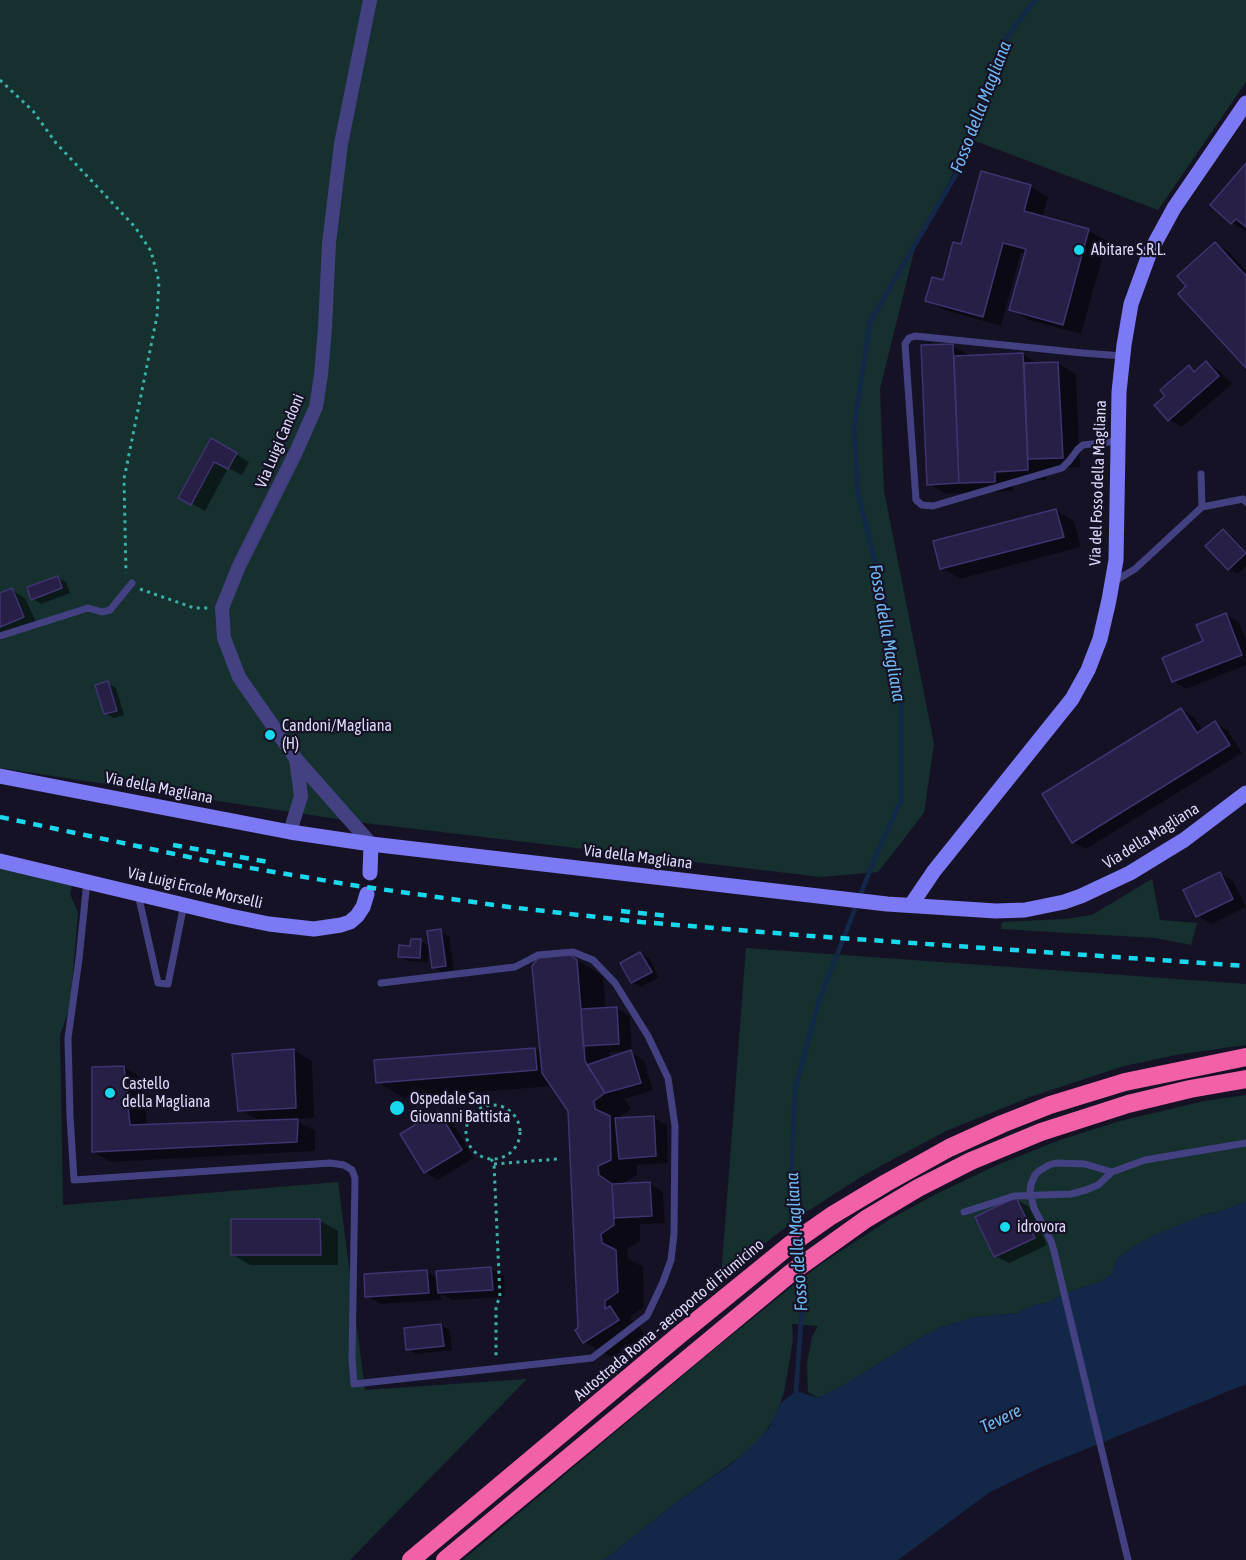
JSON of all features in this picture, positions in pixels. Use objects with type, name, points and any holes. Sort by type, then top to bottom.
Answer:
[{"type":"highway","name":"Autostrada Roma - aeroporto di Fiumicino","points":[[411,1560],[791,1244],[831,1216],[921,1162],[1002,1124],[1050,1105],[1125,1082],[1246,1057]]},
{"type":"highway","points":[[445,1560],[792,1272],[866,1219],[918,1188],[971,1161],[1058,1126],[1128,1104],[1190,1089],[1246,1079]]},
{"type":"street","name":"Via Luigi Candoni","points":[[370,0],[341,144],[329,243],[325,328],[316,407],[239,566],[222,608],[224,638],[239,677],[296,759],[371,844]]},
{"type":"street","name":"Via del Fosso della Magliana","points":[[911,905],[934,871],[1072,699],[1088,670],[1100,639],[1116,560],[1119,392],[1131,304],[1150,252],[1174,208],[1246,103]]},
{"type":"street","name":"Via Luigi Candoni","points":[[291,832],[302,796],[296,759]]},
{"type":"street","name":"Via della Magliana","points":[[0,776],[291,832],[371,844],[887,904],[996,911],[1025,910],[1064,902],[1130,873],[1184,840],[1246,793]]},
{"type":"street","points":[[370,873],[371,844]]},
{"type":"street","name":"Via Luigi Ercole Morselli","points":[[0,861],[269,924],[314,928],[342,926],[357,916],[363,907],[366,894]]},
{"type":"lane","points":[[1118,441],[1083,445],[1062,468],[933,506],[922,505],[916,500],[905,344],[909,338],[915,336],[1123,356]]},
{"type":"lane","points":[[1201,474],[1203,507]]},
{"type":"lane","points":[[1113,582],[1135,569],[1203,507],[1243,499],[1246,502]]},
{"type":"lane","points":[[0,636],[88,608],[102,612],[110,610],[132,582]]},
{"type":"lane","points":[[87,881],[68,1038],[74,1180],[330,1163],[344,1165],[352,1170],[355,1178],[352,1358],[354,1384],[592,1358],[647,1316],[671,1260],[674,1234],[675,1126],[668,1078],[648,1036],[615,983],[593,960],[573,952],[537,954],[515,967],[381,983]]},
{"type":"lane","points":[[138,893],[158,983],[168,984],[183,904]]},
{"type":"lane","points":[[964,1212],[1014,1196],[1071,1194],[1098,1185],[1112,1172],[1145,1160],[1246,1143]]},
{"type":"lane","points":[[1112,1172],[1084,1164],[1056,1163],[1035,1175],[1030,1192],[1054,1251],[1128,1560]]},
{"type":"path","points":[[0,80],[33,111],[56,143],[135,227],[151,251],[159,282],[157,316],[124,479],[126,573],[136,588],[194,608],[222,608]]},
{"type":"path","points":[[491,1159],[506,1156],[512,1151],[520,1138],[520,1130],[515,1116],[509,1110],[487,1105],[474,1113],[466,1126],[467,1142],[471,1148],[477,1154],[491,1159],[494,1164],[500,1297],[496,1306],[496,1369]]},
{"type":"path","points":[[494,1164],[558,1159]]},
{"type":"green space","points":[[0,0],[1246,0],[1246,82],[1158,210],[970,139],[914,251],[880,389],[884,491],[934,744],[924,813],[878,872],[821,877],[357,822],[0,768]]},
{"type":"green space","points":[[0,868],[72,886],[70,894],[78,913],[71,997],[60,1035],[63,1205],[338,1182],[365,1390],[527,1379],[350,1560],[0,1560]]},
{"type":"green space","points":[[1152,879],[1160,920],[1197,923],[1191,945],[1156,938],[1001,929],[1002,922],[1065,919],[1092,915]]},
{"type":"green space","points":[[746,948],[1246,984],[1246,1045],[1181,1054],[1124,1066],[1030,1097],[946,1131],[864,1175],[831,1196],[799,1217],[721,1277]]},
{"type":"green space","points":[[1246,1095],[1246,1202],[1207,1214],[1151,1237],[1117,1259],[1112,1274],[1102,1281],[1018,1313],[974,1317],[939,1328],[818,1398],[808,1392],[807,1363],[812,1337],[818,1326],[792,1324],[793,1340],[784,1392],[776,1416],[760,1439],[604,1560],[463,1560],[795,1284],[824,1262],[892,1218],[997,1165],[1060,1140],[1120,1121],[1204,1101]]},
{"type":"water","name":"Tevere","points":[[1246,1202],[1246,1384],[1039,1468],[990,1492],[898,1560],[604,1560],[751,1447],[769,1428],[781,1403],[796,1391],[818,1398],[939,1328],[974,1317],[1018,1313],[1102,1281],[1112,1274],[1117,1259],[1151,1237],[1207,1214]]},
{"type":"building","points":[[1246,163],[1246,227],[1236,219],[1231,224],[1210,205]]},
{"type":"building","points":[[981,171],[1031,185],[1024,211],[1089,229],[1063,325],[1009,310],[1026,249],[1003,243],[983,317],[925,301],[932,277],[943,280],[953,242],[961,244]]},
{"type":"building","points":[[1215,242],[1246,274],[1246,368],[1178,294],[1186,286],[1177,276]]},
{"type":"building","points":[[953,344],[959,483],[927,485],[921,345]]},
{"type":"building","points":[[1023,353],[1028,470],[995,472],[995,482],[959,483],[954,356]]},
{"type":"building","points":[[1206,361],[1219,376],[1168,421],[1154,405],[1165,396],[1160,390],[1189,365],[1194,372]]},
{"type":"building","points":[[1058,362],[1063,458],[1028,459],[1024,363]]},
{"type":"building","points":[[211,438],[237,453],[228,469],[214,462],[191,505],[178,498]]},
{"type":"building","points":[[1056,509],[1064,537],[940,569],[933,541]]},
{"type":"building","points":[[1223,529],[1246,553],[1228,570],[1205,546]]},
{"type":"building","points":[[58,576],[62,588],[31,600],[27,587]]},
{"type":"building","points":[[12,588],[24,617],[0,627],[0,593]]},
{"type":"building","points":[[1226,613],[1242,655],[1172,682],[1162,658],[1203,641],[1196,625]]},
{"type":"building","points":[[108,681],[117,711],[104,714],[95,685]]},
{"type":"building","points":[[1181,708],[1197,733],[1215,721],[1230,745],[1072,843],[1042,794]]},
{"type":"building","points":[[1220,872],[1233,899],[1196,917],[1183,890]]},
{"type":"building","points":[[441,929],[446,966],[432,968],[427,931]]},
{"type":"building","points":[[411,939],[421,939],[420,958],[398,957],[399,945],[410,946]]},
{"type":"building","points":[[640,952],[652,972],[631,983],[620,963]]},
{"type":"building","points":[[569,954],[577,960],[585,1061],[605,1093],[594,1101],[595,1109],[610,1116],[611,1160],[598,1166],[599,1175],[612,1184],[614,1225],[601,1234],[602,1243],[616,1250],[618,1292],[605,1301],[605,1309],[610,1306],[619,1320],[583,1343],[575,1330],[578,1328],[568,1111],[542,1073],[532,966],[539,957]]},
{"type":"building","points":[[617,1007],[619,1044],[583,1046],[581,1009]]},
{"type":"building","points":[[535,1048],[537,1070],[376,1083],[374,1060]]},
{"type":"building","points":[[294,1049],[296,1108],[238,1111],[232,1054]]},
{"type":"building","points":[[631,1050],[641,1083],[605,1093],[587,1065]]},
{"type":"building","name":"Castello della Magliana","points":[[124,1066],[130,1125],[298,1119],[297,1142],[92,1152],[92,1067]]},
{"type":"building","points":[[438,1111],[462,1150],[424,1173],[400,1134]]},
{"type":"building","points":[[654,1116],[656,1156],[619,1159],[615,1118]]},
{"type":"building","points":[[650,1182],[652,1216],[614,1218],[612,1184]]},
{"type":"building","name":"idrovora","points":[[1016,1197],[1035,1238],[994,1257],[975,1217]]},
{"type":"building","points":[[231,1219],[320,1219],[321,1255],[231,1255]]},
{"type":"building","points":[[491,1267],[493,1290],[438,1293],[436,1271]]},
{"type":"building","points":[[427,1270],[429,1293],[365,1297],[364,1274]]},
{"type":"building","points":[[441,1324],[444,1346],[406,1350],[404,1328]]},
{"type":"waterway","name":"Fosso della Magliana","points":[[795,1234],[791,1184],[795,1089],[819,1001],[876,855],[901,801],[901,693],[884,598],[858,493],[854,428],[870,322],[961,166],[1007,37],[1035,0]]},
{"type":"waterway","name":"Fosso della Magliana","points":[[798,1395],[796,1391],[802,1309],[799,1272]]},
{"type":"railway","points":[[0,817],[203,860],[358,886],[509,907],[641,922],[811,936],[1246,966]]},
{"type":"railway","points":[[173,845],[268,862]]},
{"type":"railway","points":[[621,911],[669,916]]},
{"type":"place","name":"Abitare S.R.L.","points":[[1079,250]]},
{"type":"place","name":"Candoni/Magliana (H)","points":[[270,735]]},
{"type":"place","name":"Castello della Magliana","points":[[110,1093]]},
{"type":"place","name":"Ospedale San Giovanni Battista","points":[[397,1108]]},
{"type":"place","name":"idrovora","points":[[1005,1227]]}]
